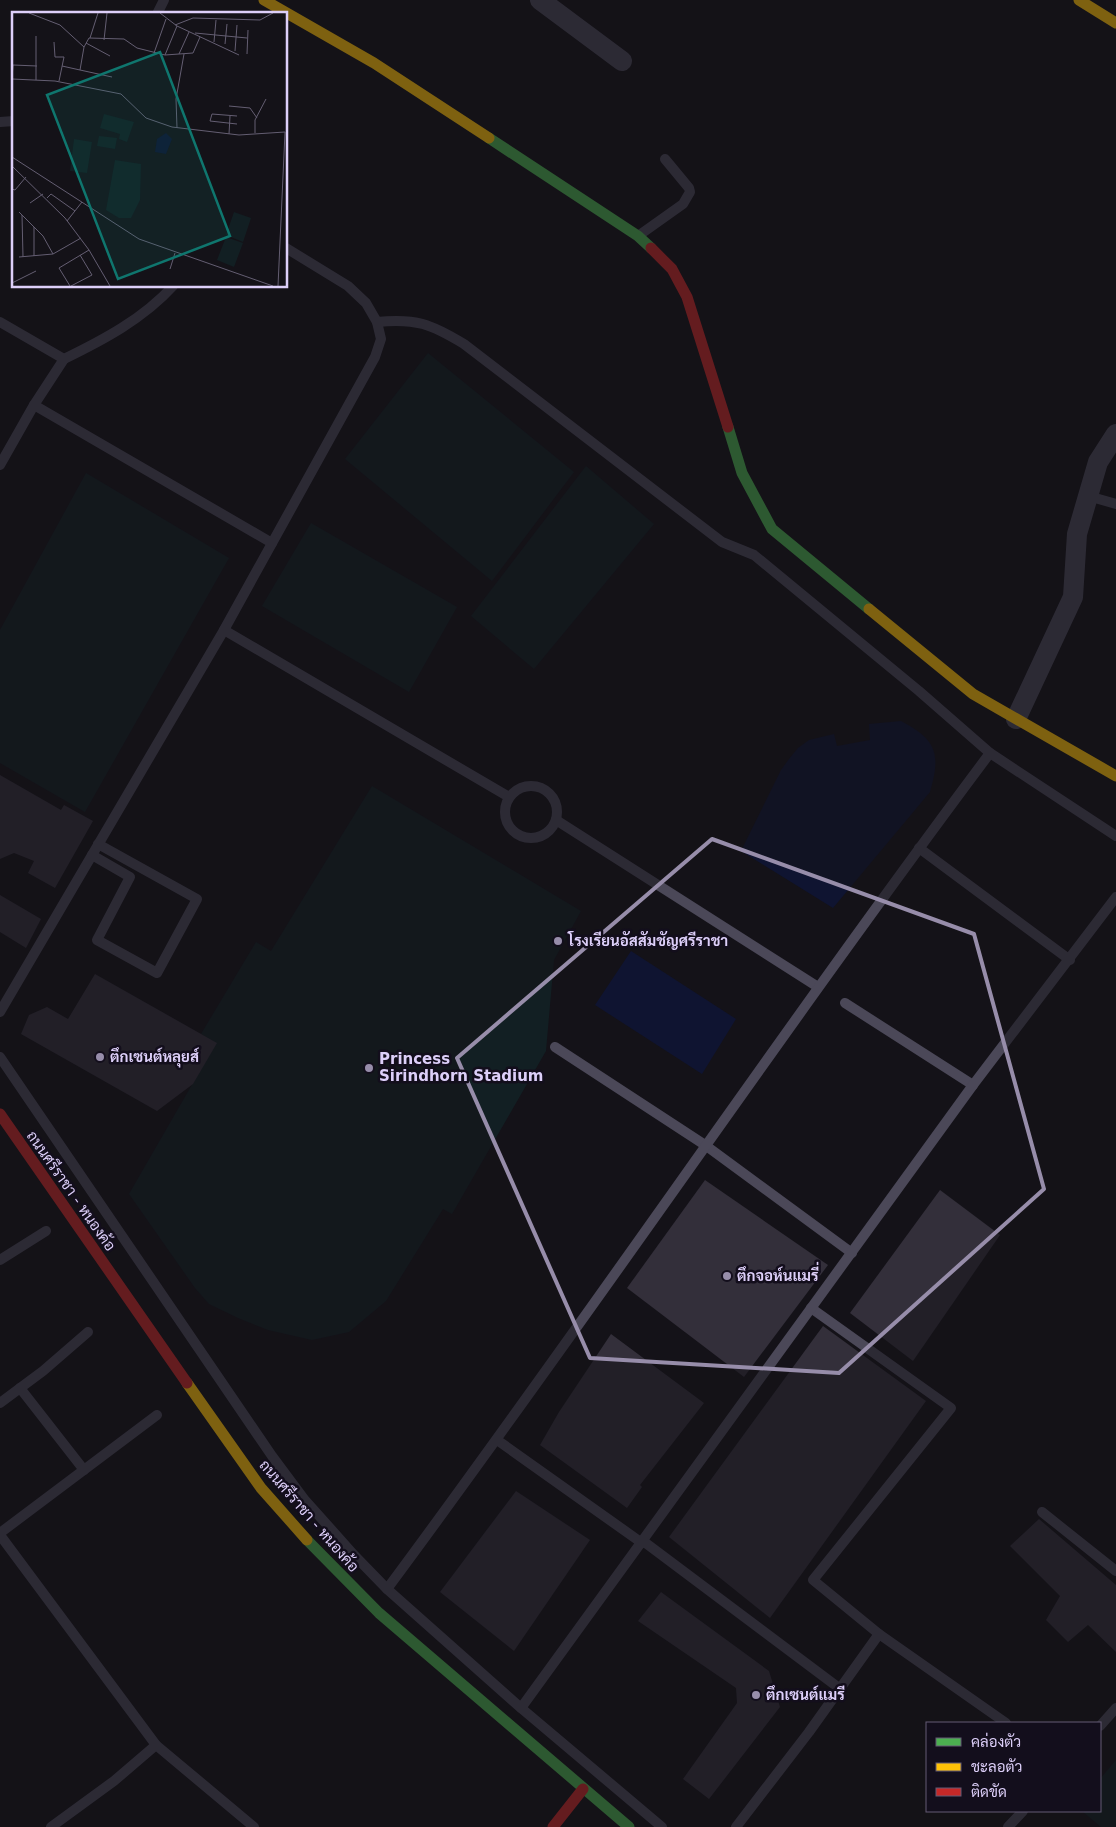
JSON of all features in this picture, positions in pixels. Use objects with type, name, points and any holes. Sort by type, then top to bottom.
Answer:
[{"type":"street","points":[[264,0],[285,12]]},
{"type":"street","points":[[540,0],[622,61]]},
{"type":"street","points":[[1079,0],[1116,23]]},
{"type":"street","points":[[288,14],[374,63],[638,236],[672,269],[687,297],[742,473],[772,529],[973,694],[1116,776]]},
{"type":"street","points":[[1016,719],[1073,597],[1077,534],[1098,462],[1116,434]]},
{"type":"street","name":"ถนนศรีราชา - หนองค้อ","points":[[0,1114],[260,1488],[318,1553],[378,1613],[582,1789],[629,1827]]},
{"type":"street","points":[[553,1827],[582,1789]]},
{"type":"lane","points":[[158,12],[164,0]]},
{"type":"lane","points":[[638,236],[683,204],[690,192],[689,188],[665,159]]},
{"type":"lane","points":[[0,1012],[224,630],[375,357],[381,338],[377,322],[366,304],[348,286],[288,249]]},
{"type":"lane","points":[[0,465],[34,405],[64,359],[100,342],[141,315],[171,288]]},
{"type":"lane","points":[[377,322],[402,320],[421,323],[443,331],[464,344],[722,542],[754,555],[919,691],[990,753],[1116,836]]},
{"type":"lane","points":[[0,322],[64,359]]},
{"type":"lane","points":[[34,405],[272,544]]},
{"type":"lane","points":[[1088,496],[1116,504]]},
{"type":"lane","points":[[224,630],[509,797]]},
{"type":"lane","points":[[387,1589],[498,1440],[705,1145],[919,848],[990,753]]},
{"type":"lane","points":[[530,785],[539,786],[546,790],[556,803],[558,812],[556,820],[553,828],[546,834],[529,838],[520,836],[508,823],[505,814],[509,797],[522,787],[530,785]]},
{"type":"lane","points":[[556,820],[818,988]]},
{"type":"lane","points":[[92,855],[130,877],[96,940],[157,973],[197,899],[98,844]]},
{"type":"lane","points":[[919,848],[1070,960]]},
{"type":"lane","points":[[521,1708],[973,1085],[1070,960],[1116,897]]},
{"type":"lane","points":[[846,1003],[973,1085]]},
{"type":"lane","points":[[555,1047],[705,1145],[852,1253]]},
{"type":"lane","points":[[0,1057],[272,1456],[304,1499],[387,1589],[521,1708],[662,1827]]},
{"type":"lane","points":[[0,1260],[46,1231]]},
{"type":"lane","points":[[811,1308],[951,1408],[813,1580],[879,1634],[1005,1722]]},
{"type":"lane","points":[[0,1403],[43,1371],[88,1332]]},
{"type":"lane","points":[[20,1388],[84,1470]]},
{"type":"lane","points":[[157,1415],[0,1534],[156,1745],[254,1827]]},
{"type":"lane","points":[[498,1440],[642,1542],[839,1688]]},
{"type":"lane","points":[[1042,1512],[1116,1571]]},
{"type":"lane","points":[[736,1827],[879,1634]]},
{"type":"lane","points":[[1101,1725],[1116,1708]]},
{"type":"lane","points":[[51,1827],[114,1781],[156,1745]]},
{"type":"lane","points":[[1008,1827],[1022,1812]]},
{"type":"highlighted area","points":[[712,839],[974,934],[1044,1189],[839,1373],[590,1358],[457,1058]]},
{"type":"shaded area","points":[[428,353],[574,472],[492,581],[345,459]]},
{"type":"shaded area","points":[[586,466],[654,524],[534,669],[471,616]]},
{"type":"shaded area","points":[[86,473],[229,558],[85,812],[0,763],[0,630]]},
{"type":"shaded area","points":[[311,523],[457,607],[409,692],[262,606]]},
{"type":"shaded area","name":"Princess Sirindhorn Stadium","points":[[372,786],[581,911],[554,960],[546,1051],[452,1214],[443,1209],[386,1301],[349,1332],[312,1340],[268,1330],[209,1304],[195,1288],[129,1194],[216,1043],[201,1034],[256,942],[271,951]]},
{"type":"shaded area","points":[[1116,1760],[1116,1827],[1101,1827],[1083,1812],[1101,1812],[1101,1778]]},
{"type":"water","points":[[901,721],[922,735],[933,749],[935,768],[930,792],[833,908],[741,851],[781,770],[798,748],[809,740],[834,734],[837,746],[870,740],[869,724]]},
{"type":"water","points":[[631,951],[736,1019],[702,1074],[595,1005]]},
{"type":"building","points":[[0,775],[61,810],[64,805],[93,821],[55,888],[28,873],[34,861],[14,853],[0,859]]},
{"type":"building","points":[[0,895],[41,919],[26,948],[0,932]]},
{"type":"building","points":[[95,974],[217,1043],[193,1084],[157,1111],[21,1034],[29,1015],[47,1007],[68,1019]]},
{"type":"building","name":"ตึกจอห์นแมรี่","points":[[705,1180],[828,1265],[744,1377],[627,1288]]},
{"type":"building","points":[[940,1190],[1000,1235],[913,1361],[850,1313]]},
{"type":"building","points":[[823,1326],[926,1401],[770,1618],[669,1537]]},
{"type":"building","points":[[611,1334],[704,1403],[640,1485],[642,1487],[627,1508],[540,1445],[559,1412]]},
{"type":"building","points":[[516,1491],[590,1540],[514,1651],[440,1592]]},
{"type":"building","points":[[1039,1519],[1116,1585],[1116,1652],[1088,1625],[1068,1642],[1046,1620],[1060,1596],[1010,1546]]},
{"type":"building","name":"ตึกเซนต์แมรี","points":[[661,1592],[769,1671],[780,1707],[709,1799],[683,1779],[737,1703],[736,1688],[638,1621]]},
{"type":"traffic: fast","points":[[489,138],[638,236],[651,248]]},
{"type":"traffic: fast","points":[[728,427],[742,473],[772,529],[869,609]]},
{"type":"traffic: fast","points":[[307,1540],[379,1613],[629,1827]]},
{"type":"traffic: slow","points":[[264,0],[285,12]]},
{"type":"traffic: slow","points":[[1079,0],[1116,23]]},
{"type":"traffic: slow","points":[[288,14],[374,63],[489,138]]},
{"type":"traffic: slow","points":[[869,609],[973,694],[1116,776]]},
{"type":"traffic: slow","points":[[187,1383],[261,1488],[307,1540]]},
{"type":"traffic: jam","points":[[651,248],[672,269],[687,297],[728,427]]},
{"type":"traffic: jam","points":[[0,1114],[187,1383]]},
{"type":"traffic: jam","points":[[553,1827],[583,1789]]},
{"type":"place","name":"โรงเรียนอัสสัมชัญศรีราชา","points":[[558,941]]},
{"type":"place","name":"ตึกเซนต์หลุยส์","points":[[100,1057]]},
{"type":"place","name":"Princess Sirindhorn Stadium","points":[[369,1068]]},
{"type":"place","name":"ตึกจอห์นแมรี่","points":[[727,1276]]},
{"type":"place","name":"ตึกเซนต์แมรี","points":[[756,1695]]}]
